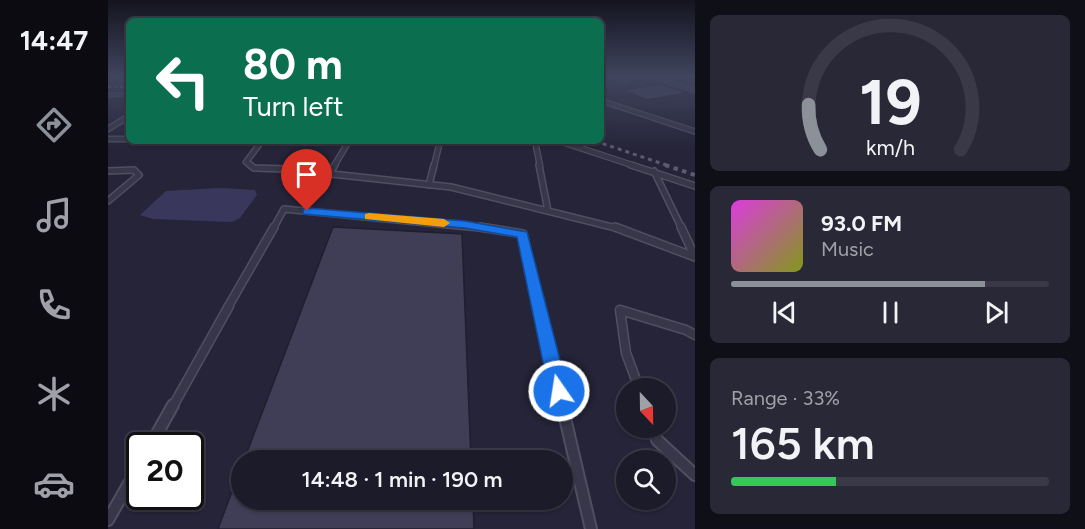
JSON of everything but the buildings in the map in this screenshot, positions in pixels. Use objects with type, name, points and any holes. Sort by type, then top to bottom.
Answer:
[{"type":"street","points":[[604,102],[658,117],[695,132]]},
{"type":"lane","points":[[108,129],[126,118]]},
{"type":"lane","points":[[108,139],[126,139]]},
{"type":"lane","points":[[260,144],[246,162],[254,168],[451,187],[618,228],[695,257]]},
{"type":"lane","points":[[329,174],[347,144]]},
{"type":"lane","points":[[429,185],[439,144]]},
{"type":"lane","points":[[535,144],[548,211]]},
{"type":"lane","points":[[568,144],[695,186]]},
{"type":"lane","points":[[108,171],[134,170],[139,175],[108,201]]},
{"type":"lane","points":[[654,171],[695,257]]},
{"type":"lane","points":[[158,432],[284,209],[465,225],[522,234],[591,529]]},
{"type":"lane","points":[[635,378],[626,353],[620,310],[686,330],[695,335]]},
{"type":"lane","points":[[656,438],[695,475]]},
{"type":"lane","points":[[108,520],[126,488]]},
{"type":"shaded area","points":[[220,188],[255,190],[257,195],[240,218],[232,222],[153,219],[140,215],[166,191]]},
{"type":"railway","points":[[604,144],[669,166]]},
{"type":"railway","points":[[665,165],[695,175]]},
{"type":"slow traffic","points":[[369,216],[444,223]]},
{"type":"route","points":[[307,211],[465,225],[522,234],[559,391]]}]
